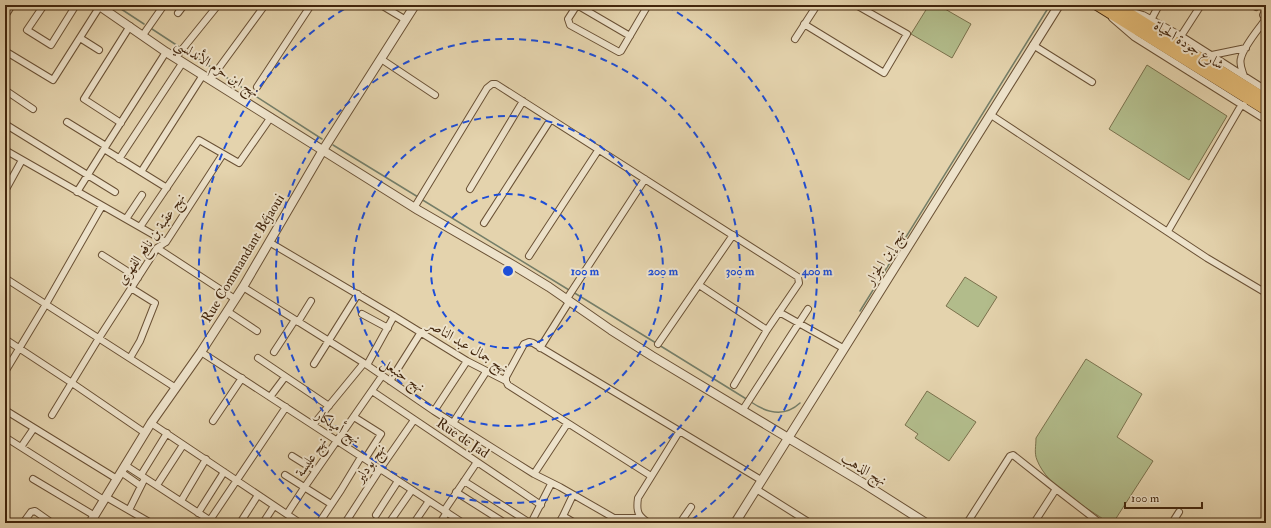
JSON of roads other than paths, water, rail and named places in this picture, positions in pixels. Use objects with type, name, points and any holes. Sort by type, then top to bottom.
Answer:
[{"type":"highway","name":"شارع جودة الحياة","points":[[1096,5],[1264,99]]},
{"type":"highway","name":"شارع جودة الحياة","points":[[1117,6],[1264,99]]},
{"type":"street","points":[[5,16],[12,5]]},
{"type":"street","points":[[44,5],[27,30],[51,45],[76,5]]},
{"type":"street","points":[[5,51],[53,80],[99,5]]},
{"type":"street","name":"نهج ابن حزم الأندلسي","points":[[99,5],[166,52],[181,54],[210,80],[414,208],[570,296]]},
{"type":"street","points":[[143,35],[164,5]]},
{"type":"street","points":[[178,13],[184,5]]},
{"type":"street","points":[[119,159],[181,54],[218,5]]},
{"type":"street","points":[[210,80],[265,5]]},
{"type":"street","points":[[257,88],[311,5]]},
{"type":"street","points":[[381,5],[406,20]]},
{"type":"street","name":"Rue Commandant Béjaoui","points":[[93,519],[152,423],[201,352],[243,287],[323,150],[415,5]]},
{"type":"street","points":[[630,36],[577,5],[568,19],[570,25],[617,52],[621,51],[630,36],[648,5]]},
{"type":"street","points":[[795,39],[817,5]]},
{"type":"street","points":[[804,24],[884,73],[907,34],[856,5]]},
{"type":"street","name":"نهج إبن الجزار","points":[[735,523],[843,348],[1059,5]]},
{"type":"street","points":[[1151,20],[1159,5]]},
{"type":"street","points":[[1181,36],[1201,5]]},
{"type":"street","points":[[1117,6],[1138,13],[1181,36],[1212,55],[1244,76],[1264,99],[1242,105],[1168,231]]},
{"type":"street","points":[[1244,76],[1241,66],[1241,58],[1246,48],[1266,20],[1263,15],[1266,9]]},
{"type":"street","points":[[1106,11],[1116,22],[1134,37],[1266,120]]},
{"type":"street","points":[[121,123],[84,99],[130,26]]},
{"type":"street","points":[[80,38],[99,50]]},
{"type":"street","points":[[1034,46],[1092,82]]},
{"type":"street","points":[[1212,55],[1246,48]]},
{"type":"street","points":[[78,192],[166,52]]},
{"type":"street","points":[[381,59],[435,95]]},
{"type":"street","points":[[141,172],[203,74]]},
{"type":"street","points":[[414,208],[487,88],[492,84],[496,84],[798,277],[799,283],[779,312],[734,385]]},
{"type":"street","points":[[6,93],[34,109]]},
{"type":"street","points":[[470,189],[523,101]]},
{"type":"street","points":[[991,115],[1207,258],[1266,293]]},
{"type":"street","points":[[140,228],[198,140],[239,163],[271,117]]},
{"type":"street","points":[[484,223],[551,119]]},
{"type":"street","points":[[66,122],[119,159],[167,188]]},
{"type":"street","points":[[5,124],[115,192]]},
{"type":"street","points":[[529,256],[599,149]]},
{"type":"street","points":[[5,150],[166,242]]},
{"type":"street","name":"نهج عقبة بن نافع الفهري","points":[[52,415],[157,248],[166,242],[223,154]]},
{"type":"street","points":[[5,191],[22,160]]},
{"type":"street","points":[[540,348],[570,296],[645,179]]},
{"type":"street","points":[[126,220],[142,195]]},
{"type":"street","points":[[5,372],[102,206]]},
{"type":"street","points":[[658,344],[733,235]]},
{"type":"street","name":"نهج جمال عبد الناصر","points":[[269,242],[358,294],[467,361],[506,381],[508,385],[567,424],[651,476]]},
{"type":"street","points":[[157,248],[235,299]]},
{"type":"street","points":[[102,255],[138,278]]},
{"type":"street","points":[[5,278],[176,388]]},
{"type":"street","points":[[699,285],[768,330]]},
{"type":"street","name":"نهج حنبعل","points":[[243,287],[365,364],[434,411],[534,474],[573,495],[612,521]]},
{"type":"street","points":[[130,358],[140,342],[155,303],[131,288]]},
{"type":"street","points":[[314,364],[358,294]]},
{"type":"street","name":"نهج الذهب","points":[[570,296],[622,338],[742,411],[788,437],[926,523]]},
{"type":"street","points":[[274,352],[311,301]]},
{"type":"street","points":[[742,411],[808,309]]},
{"type":"street","points":[[227,311],[257,331]]},
{"type":"street","points":[[779,312],[843,348]]},
{"type":"street","points":[[362,314],[388,328]]},
{"type":"street","points":[[313,425],[365,364],[394,316]]},
{"type":"street","points":[[390,381],[421,332]]},
{"type":"street","points":[[5,339],[72,383],[145,434]]},
{"type":"street","points":[[506,381],[506,377],[524,344],[529,342],[533,343],[761,480]]},
{"type":"street","name":"نهج أميلكار","points":[[201,352],[463,523]]},
{"type":"street","points":[[258,358],[329,406]]},
{"type":"street","points":[[434,411],[467,361]]},
{"type":"street","points":[[454,423],[486,372]]},
{"type":"street","name":"نهج عليسة","points":[[290,518],[304,488],[382,376]]},
{"type":"street","points":[[270,397],[285,377]]},
{"type":"street","points":[[213,421],[242,378]]},
{"type":"street","name":"Rue de Jad","points":[[372,391],[541,505]]},
{"type":"street","points":[[201,523],[210,520],[238,481],[286,407]]},
{"type":"street","points":[[5,410],[34,428],[121,472],[141,486]]},
{"type":"street","points":[[319,523],[381,434],[354,417]]},
{"type":"street","name":"نهج بودلير","points":[[348,522],[380,469],[414,420]]},
{"type":"street","points":[[152,423],[258,494],[290,518],[300,523]]},
{"type":"street","points":[[534,474],[567,424]]},
{"type":"street","points":[[21,447],[34,428]]},
{"type":"street","points":[[649,523],[641,518],[636,506],[638,498],[679,432]]},
{"type":"street","points":[[129,510],[141,486],[143,477],[167,433]]},
{"type":"street","points":[[5,437],[105,499],[129,510],[151,523]]},
{"type":"street","points":[[157,485],[183,445]]},
{"type":"street","points":[[967,523],[1011,455],[1015,456],[1056,489],[1091,521],[1100,523]]},
{"type":"street","points":[[292,456],[316,472]]},
{"type":"street","points":[[181,501],[206,459]]},
{"type":"street","points":[[440,523],[456,492],[477,462]]},
{"type":"street","points":[[121,472],[143,477],[210,520]]},
{"type":"street","points":[[198,513],[224,472]]},
{"type":"street","points":[[285,475],[330,507]]},
{"type":"street","points":[[34,479],[93,519]]},
{"type":"street","points":[[376,515],[398,481]]},
{"type":"street","points":[[464,481],[530,523],[551,484]]},
{"type":"street","points":[[756,489],[810,523]]},
{"type":"street","points":[[1034,523],[1056,489]]},
{"type":"street","points":[[389,523],[412,490]]},
{"type":"street","points":[[456,492],[505,523]]},
{"type":"street","points":[[240,523],[258,494]]},
{"type":"street","points":[[559,523],[573,495]]},
{"type":"street","points":[[414,523],[429,501]]},
{"type":"street","points":[[263,523],[274,506]]},
{"type":"street","points":[[680,523],[691,507]]},
{"type":"street","points":[[23,523],[31,512],[35,510],[52,523]]},
{"type":"street","points":[[1172,523],[1179,512]]},
{"type":"street","points":[[563,516],[575,523]]},
{"type":"street","points":[[612,521],[641,518]]},
{"type":"waterway","points":[[115,5],[144,24]]},
{"type":"waterway","points":[[860,311],[1050,5]]},
{"type":"waterway","points":[[152,29],[181,48]]},
{"type":"waterway","points":[[184,50],[214,69]]},
{"type":"waterway","points":[[218,72],[322,139]]},
{"type":"waterway","points":[[333,145],[418,197]]},
{"type":"waterway","points":[[421,199],[569,290]]},
{"type":"waterway","points":[[573,292],[656,343]]},
{"type":"waterway","points":[[659,345],[748,400]]},
{"type":"waterway","points":[[751,402],[763,409],[776,412],[788,410],[800,403]]}]
